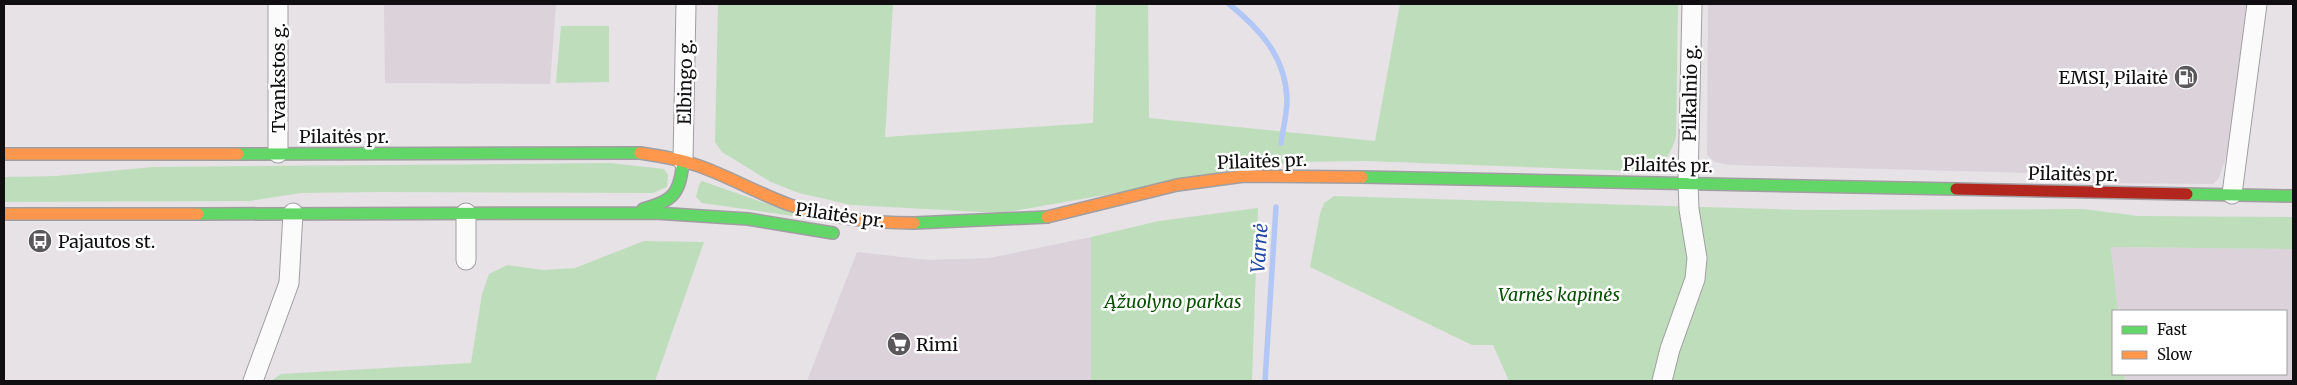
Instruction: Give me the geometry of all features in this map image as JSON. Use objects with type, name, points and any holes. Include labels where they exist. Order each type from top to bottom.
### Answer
[{"type":"main road","name":"Pilaitės pr.","points":[[4,154],[638,154],[683,161],[717,173],[772,199],[806,210],[838,216],[926,223],[1019,216],[1047,217]]},
{"type":"main road","name":"Pilaitės pr.","points":[[625,213],[652,207],[677,194],[682,182],[683,161]]},
{"type":"main road","name":"Pilaitės pr.","points":[[1024,230],[1047,217],[1178,185],[1244,176],[1436,177],[2293,196]]},
{"type":"main road","name":"Pilaitės pr.","points":[[4,214],[698,214],[748,219],[846,235]]},
{"type":"street","name":"Tvankstos g.","points":[[278,4],[278,153]]},
{"type":"street","name":"Elbingo g.","points":[[683,161],[686,4]]},
{"type":"street","name":"Pilkalnio g.","points":[[1662,381],[1670,349],[1695,279],[1697,258],[1689,209],[1688,182],[1692,4]]},
{"type":"street","points":[[2232,194],[2256,4]]},
{"type":"street","points":[[252,381],[289,283],[293,213]]},
{"type":"street","points":[[466,213],[466,260]]},
{"type":"shaded area","points":[[384,4],[556,4],[550,84],[385,83]]},
{"type":"shaded area","points":[[1708,4],[2248,4],[2233,136],[2219,178],[2213,184],[2089,183],[2033,173],[1730,165],[1715,162],[1707,155]]},
{"type":"shaded area","points":[[1091,237],[1091,381],[807,381],[857,252],[928,260],[990,258]]},
{"type":"shaded area","points":[[2111,247],[2293,249],[2293,381],[2125,381],[2124,375],[2287,375],[2287,310],[2118,310]]},
{"type":"green space","points":[[718,4],[893,4],[885,137],[1093,123],[1096,4],[1148,4],[1149,118],[1375,141],[1400,4],[1678,4],[1676,137],[1673,146],[1662,162],[1633,171],[1367,161],[1294,162],[1001,213],[851,205],[799,193],[771,182],[722,152],[715,142]]},
{"type":"green space","points":[[561,26],[609,26],[609,82],[556,83]]},
{"type":"green space","points":[[610,163],[664,169],[668,175],[667,187],[653,193],[301,193],[250,201],[4,202],[4,177],[57,176],[153,167]]},
{"type":"green space","points":[[702,181],[807,218],[702,203],[696,197]]},
{"type":"green space","name":"Varnės kapinės","points":[[1334,196],[1803,210],[2083,209],[2138,216],[2293,217],[2293,249],[2111,247],[2118,310],[2112,310],[2112,375],[2124,375],[2125,381],[1509,381],[1493,345],[1472,345],[1310,267],[1320,214],[1324,203]]},
{"type":"green space","name":"Ąžuolyno parkas","points":[[1258,208],[1252,381],[1091,381],[1091,237],[1159,221]]},
{"type":"green space","points":[[644,241],[704,242],[655,381],[271,381],[281,374],[471,363],[482,294],[489,274],[507,265],[544,270],[575,268]]},
{"type":"waterway","name":"Varnė","points":[[1229,4],[1261,34],[1282,70],[1287,100],[1281,143]]},
{"type":"waterway","name":"Varnė","points":[[1265,381],[1276,207]]},
{"type":"traffic: fast","points":[[238,154],[640,153]]},
{"type":"traffic: fast","points":[[643,209],[662,203],[674,194],[680,181],[683,161]]},
{"type":"traffic: fast","points":[[1362,177],[1956,189]]},
{"type":"traffic: fast","points":[[2187,194],[2293,196]]},
{"type":"traffic: fast","points":[[198,214],[655,213],[748,219],[833,233]]},
{"type":"traffic: fast","points":[[914,223],[1047,217]]},
{"type":"traffic: slow","points":[[640,153],[699,166],[778,201],[805,210],[851,219],[914,223]]},
{"type":"traffic: slow","points":[[4,154],[238,154]]},
{"type":"traffic: slow","points":[[1047,217],[1177,185],[1244,176],[1362,177]]},
{"type":"traffic: slow","points":[[4,214],[198,214]]},
{"type":"traffic: jam","points":[[1956,189],[2187,194]]},
{"type":"place","name":"EMSI, Pilaitė","points":[[2186,77]]},
{"type":"place","name":"Pajautos st.","points":[[40,241]]},
{"type":"place","name":"Rimi","points":[[899,344]]}]
